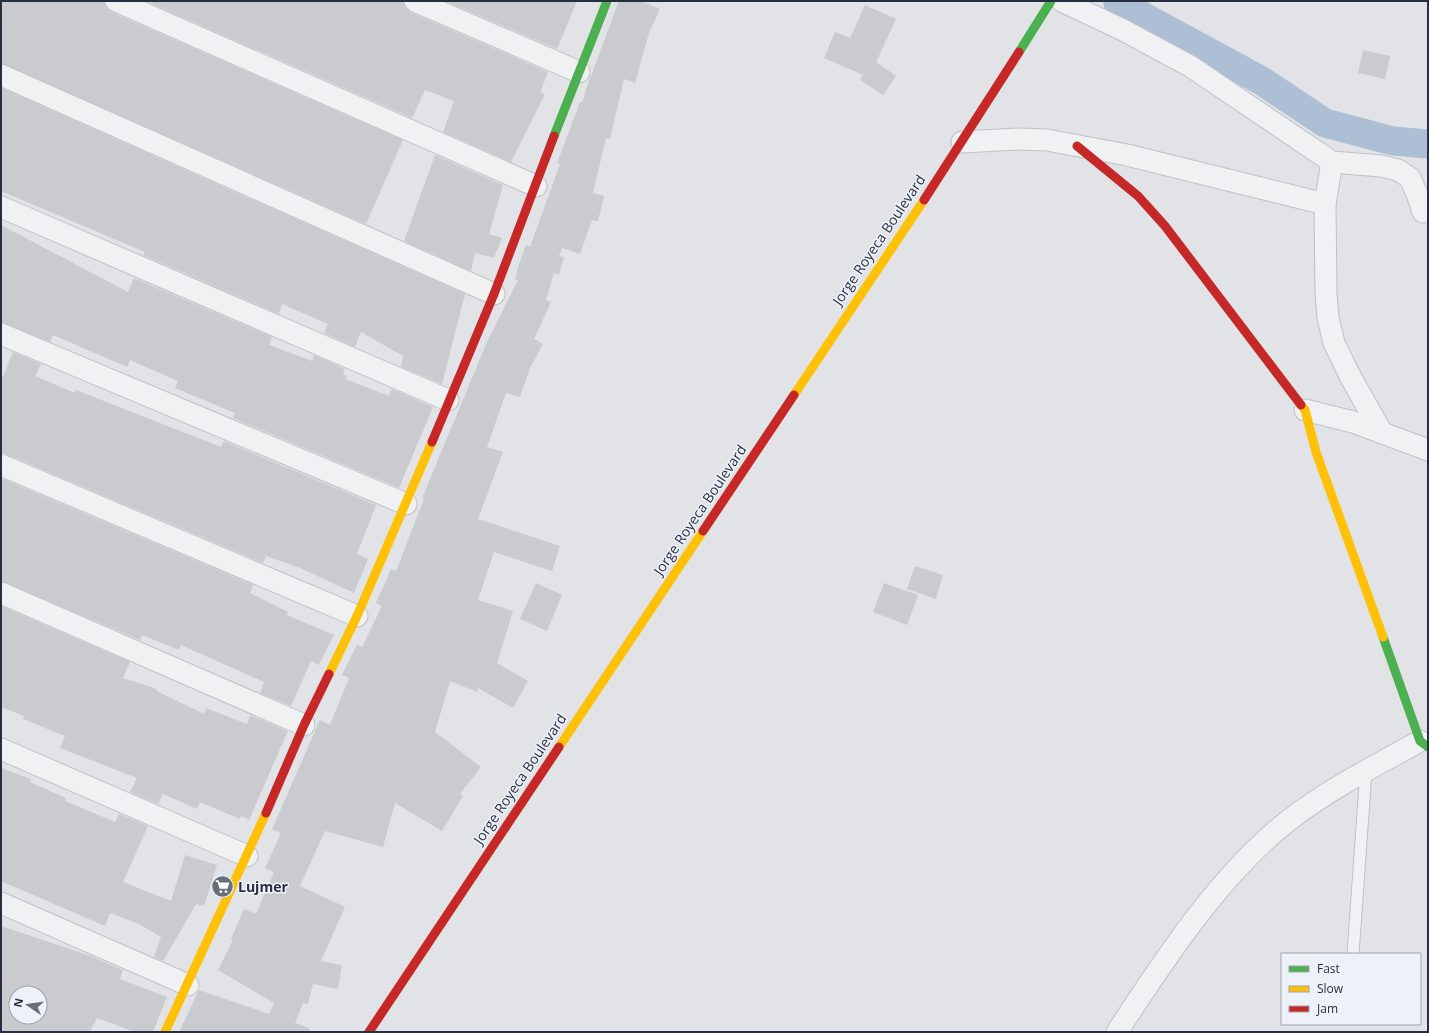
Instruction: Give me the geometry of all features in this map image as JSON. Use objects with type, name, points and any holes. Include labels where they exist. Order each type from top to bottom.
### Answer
[{"type":"street","points":[[116,1],[536,186]]},
{"type":"street","points":[[415,1],[579,72]]},
{"type":"street","points":[[165,1032],[247,856],[304,725],[357,616],[406,504],[448,400],[494,294],[607,1]]},
{"type":"street","name":"Jorge Royeca Boulevard","points":[[369,1032],[962,142],[1051,1]]},
{"type":"street","points":[[1062,1],[1123,30],[1190,66],[1332,162],[1381,166],[1398,170],[1410,178],[1423,199]]},
{"type":"street","points":[[1,75],[494,294]]},
{"type":"street","points":[[962,142],[1020,139],[1047,140],[1127,155],[1325,204]]},
{"type":"street","points":[[1077,146],[1138,196],[1165,226],[1226,304],[1258,349],[1305,410],[1316,452],[1424,744],[1366,771],[1321,796],[1286,822],[1244,861],[1193,921],[1117,1032]]},
{"type":"street","points":[[1332,162],[1325,204],[1326,293],[1328,318],[1334,343],[1350,376],[1382,433]]},
{"type":"street","points":[[1,207],[448,400]]},
{"type":"street","points":[[1,334],[406,504]]},
{"type":"street","points":[[1305,410],[1353,422],[1428,450]]},
{"type":"street","points":[[1,465],[357,616]]},
{"type":"street","points":[[1,593],[304,725]]},
{"type":"street","points":[[1,749],[247,856]]},
{"type":"street","points":[[1,903],[188,985]]},
{"type":"lane","points":[[1353,953],[1366,771]]},
{"type":"building","points":[[1,1],[104,1],[106,8],[111,12],[403,140],[366,224],[1,63]]},
{"type":"building","points":[[146,1],[403,1],[405,8],[410,12],[548,72],[540,93],[545,94],[511,162],[443,132],[454,101],[425,90],[412,118]]},
{"type":"building","points":[[445,1],[577,1],[557,49]]},
{"type":"building","points":[[619,1],[641,1],[660,9],[649,33],[635,83],[624,79],[610,139],[606,138],[593,193],[604,196],[598,221],[592,220],[580,254],[562,248],[559,256],[564,257],[559,275],[554,273],[546,300],[551,302],[534,339],[543,344],[530,368],[520,397],[506,393],[487,447],[503,452],[478,519],[560,546],[552,571],[494,552],[478,600],[513,611],[497,663],[528,681],[513,708],[478,688],[477,692],[450,681],[435,732],[481,767],[460,794],[463,796],[442,831],[395,803],[383,847],[325,831],[300,886],[345,907],[321,961],[342,965],[338,989],[313,984],[308,1004],[303,1003],[295,1023],[309,1028],[309,1032],[179,1032],[199,990],[269,1014],[274,1003],[218,970],[233,940],[231,939],[244,909],[256,914],[274,872],[265,868],[281,833],[272,829],[320,720],[330,725],[349,678],[342,675],[357,645],[362,647],[382,606],[376,603],[391,569],[396,571],[424,499],[422,498],[487,342],[518,280],[515,279],[519,264],[526,245],[530,247],[560,164],[557,163],[580,102],[582,102]]},
{"type":"building","points":[[865,5],[896,19],[876,62],[896,76],[883,95],[860,80],[863,75],[824,58],[835,32],[850,38]]},
{"type":"building","points":[[1363,50],[1390,56],[1385,79],[1358,73]]},
{"type":"building","points":[[1,88],[465,294],[442,384],[401,367],[403,356],[361,332],[355,347],[324,333],[328,324],[282,304],[279,314],[143,255],[145,252],[1,191]]},
{"type":"building","points":[[435,155],[503,185],[489,234],[502,238],[494,258],[475,253],[471,271],[404,241]]},
{"type":"building","points":[[1,225],[128,292],[134,278],[272,337],[269,345],[312,361],[314,355],[345,369],[343,374],[347,376],[345,379],[389,396],[392,389],[433,407],[399,488],[233,418],[235,413],[175,388],[178,381],[130,360],[127,367],[53,335],[50,342],[1,322]]},
{"type":"building","points":[[13,352],[41,364],[35,376],[75,393],[76,390],[221,447],[224,441],[376,505],[357,554],[368,559],[354,593],[298,567],[266,556],[263,563],[1,452],[1,381]]},
{"type":"building","points":[[3,479],[253,585],[250,593],[288,612],[287,615],[334,635],[319,665],[311,661],[291,706],[260,693],[264,682],[181,645],[179,650],[142,635],[140,640],[1,581],[1,483]]},
{"type":"building","points":[[915,566],[943,575],[936,599],[907,589]]},
{"type":"building","points":[[536,583],[562,595],[547,631],[520,619]]},
{"type":"building","points":[[884,583],[918,595],[907,625],[873,612]]},
{"type":"building","points":[[1,606],[130,662],[123,678],[157,689],[157,691],[204,714],[206,708],[247,724],[250,715],[288,731],[249,820],[241,816],[240,819],[200,802],[197,809],[163,794],[158,804],[130,792],[137,778],[60,748],[65,736],[23,719],[24,716],[1,707]]},
{"type":"building","points":[[1,768],[31,779],[30,782],[66,798],[65,801],[115,822],[119,814],[148,826],[123,882],[171,901],[185,855],[217,865],[204,906],[196,904],[163,961],[154,957],[161,937],[139,924],[110,913],[105,926],[1,881]]},
{"type":"building","points":[[1,926],[91,956],[123,970],[120,979],[167,997],[153,1032],[135,1032],[97,1018],[90,1032],[1,1032]]},
{"type":"waterway","points":[[1118,3],[1262,81],[1325,123],[1393,141],[1428,144]]},
{"type":"traffic: fast","points":[[554,136],[607,1]]},
{"type":"traffic: fast","points":[[1019,52],[1051,1]]},
{"type":"traffic: fast","points":[[1383,637],[1420,741],[1428,747]]},
{"type":"traffic: slow","points":[[794,395],[924,200]]},
{"type":"traffic: slow","points":[[1301,405],[1305,410],[1316,452],[1383,637]]},
{"type":"traffic: slow","points":[[329,674],[357,616],[432,442]]},
{"type":"traffic: slow","points":[[559,747],[703,531]]},
{"type":"traffic: slow","points":[[165,1032],[266,813]]},
{"type":"traffic: jam","points":[[924,200],[1019,52]]},
{"type":"traffic: jam","points":[[432,442],[494,294],[554,136]]},
{"type":"traffic: jam","points":[[1077,146],[1138,196],[1165,226],[1301,405]]},
{"type":"traffic: jam","points":[[703,531],[794,395]]},
{"type":"traffic: jam","points":[[266,813],[304,725],[329,674]]},
{"type":"traffic: jam","points":[[369,1032],[559,747]]},
{"type":"place","name":"Lujmer","points":[[222,887]]}]
